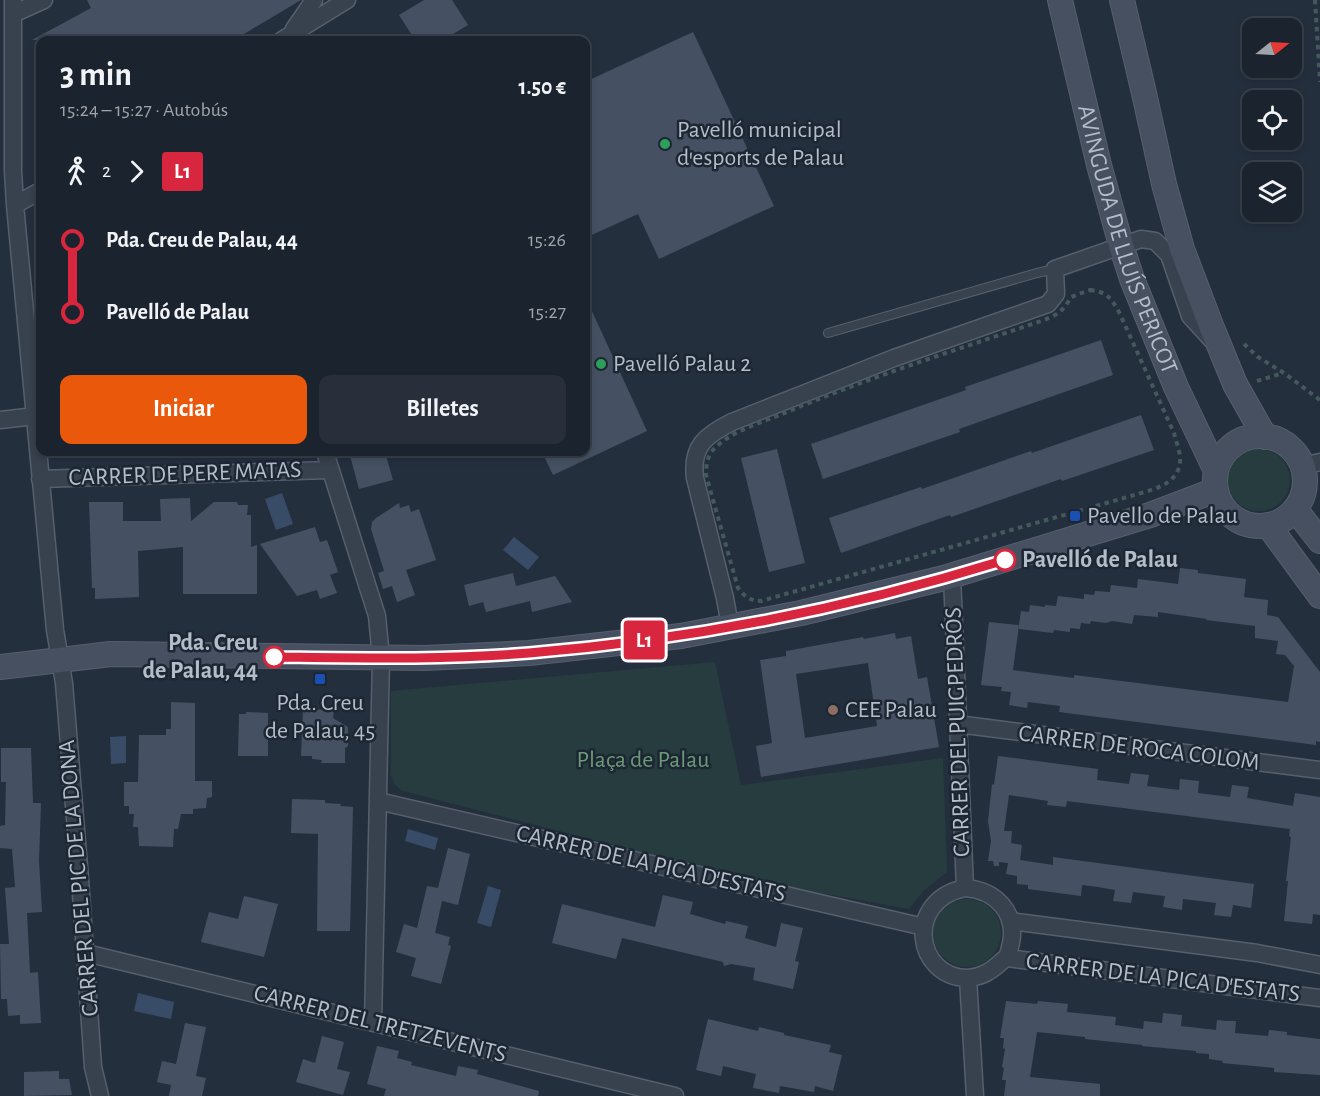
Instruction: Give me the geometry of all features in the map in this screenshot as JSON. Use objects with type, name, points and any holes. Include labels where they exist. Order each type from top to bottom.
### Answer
[{"type":"street","points":[[13,7],[44,0]]},
{"type":"street","points":[[287,36],[314,0]]},
{"type":"street","points":[[290,36],[347,0]]},
{"type":"street","name":"AVINGUDA DE LLUÍS PERICOT","points":[[1060,0],[1099,165],[1132,279],[1216,481]]},
{"type":"street","name":"AVINGUDA DE LLUÍS PERICOT","points":[[1122,0],[1164,184],[1182,249],[1231,345],[1235,384],[1265,437]]},
{"type":"street","name":"CARRER DEL PIC DE LA DONA","points":[[13,7],[6,172],[15,205],[35,359],[36,429]]},
{"type":"street","points":[[15,205],[36,193]]},
{"type":"street","points":[[730,626],[693,464],[700,446],[718,429],[894,358],[1048,304],[1056,294],[1055,269],[1141,239],[1155,241],[1169,255],[1190,316],[1231,345]]},
{"type":"street","points":[[0,420],[35,416]]},
{"type":"street","points":[[1256,436],[1265,437],[1282,442],[1299,458],[1311,464],[1305,475],[1301,498],[1295,509],[1278,522],[1255,525],[1243,522],[1222,506],[1218,498],[1216,481],[1221,459],[1234,444],[1256,436]]},
{"type":"street","name":"CARRER DEL PIC DE LA DONA","points":[[38,456],[55,630],[65,695],[93,1067],[100,1096]]},
{"type":"street","points":[[326,456],[377,616],[381,658],[373,1023]]},
{"type":"street","name":"CARRER DE PERE MATAS","points":[[40,479],[330,470]]},
{"type":"street","points":[[0,666],[111,654],[425,658],[529,653],[681,636],[801,613],[952,576],[1150,515],[1216,481]]},
{"type":"street","points":[[1295,509],[1320,541]]},
{"type":"street","points":[[1268,525],[1320,596]]},
{"type":"street","name":"CARRER DEL PUIGPEDRÓS","points":[[952,576],[965,888]]},
{"type":"street","name":"CARRER DE ROCA COLOM","points":[[957,724],[1320,770]]},
{"type":"street","name":"CARRER DE LA PICA D'ESTATS","points":[[378,801],[924,927]]},
{"type":"street","points":[[965,888],[945,894],[937,900],[926,917],[924,927],[925,946],[934,963],[950,974],[968,978],[975,1096]]},
{"type":"street","name":"CARRER DE LA PICA D'ESTATS","points":[[965,888],[982,891],[997,899],[1007,913],[1012,938],[1007,958],[984,975],[968,978]]},
{"type":"street","name":"CARRER DE LA PICA D'ESTATS","points":[[1010,921],[1257,953],[1320,965]]},
{"type":"street","name":"CARRER DEL TRETZEVENTS","points":[[86,952],[675,1096]]},
{"type":"street","name":"CARRER DE LA PICA D'ESTATS","points":[[1007,958],[1320,998]]},
{"type":"lane","points":[[828,333],[1055,269]]},
{"type":"path","points":[[1315,0],[1320,82]]},
{"type":"path","points":[[1090,290],[1100,291],[1112,299],[1174,433],[1180,464],[1175,478],[1140,494],[761,601],[754,601],[744,596],[738,588],[706,475],[706,463],[712,450],[743,430],[840,390],[1051,317],[1065,309],[1071,297],[1090,290]]},
{"type":"path","points":[[1231,345],[1258,357],[1284,373],[1320,400]]},
{"type":"path","points":[[1257,381],[1284,373]]},
{"type":"green space","points":[[1259,449],[1271,451],[1281,458],[1288,468],[1290,480],[1288,492],[1281,502],[1271,509],[1259,511],[1247,509],[1237,502],[1230,492],[1228,480],[1230,468],[1237,458],[1247,451]]},
{"type":"green space","name":"Plaça de Palau","points":[[715,662],[741,785],[943,758],[947,872],[923,891],[909,909],[746,879],[403,791],[398,788],[392,778],[391,691]]},
{"type":"green space","points":[[960,899],[974,899],[986,904],[996,914],[1001,933],[996,952],[986,962],[974,967],[960,967],[948,962],[938,952],[933,940],[933,926],[938,914],[948,904]]},
{"type":"water","points":[[282,493],[293,524],[276,530],[265,499]]},
{"type":"water","points":[[514,537],[539,557],[528,570],[503,550]]},
{"type":"water","points":[[126,736],[126,763],[111,764],[110,737]]},
{"type":"water","points":[[408,829],[438,838],[435,850],[405,841]]},
{"type":"water","points":[[488,886],[501,890],[491,927],[477,923]]},
{"type":"water","points":[[138,993],[174,1002],[171,1019],[134,1011]]},
{"type":"building","points":[[87,0],[301,0],[241,36],[39,36],[91,8]]},
{"type":"building","points":[[424,0],[452,0],[468,25],[450,36],[412,36],[399,15]]},
{"type":"building","name":"Pavelló municipal d'esports de Palau","points":[[693,32],[774,206],[659,259],[638,214],[590,236],[590,80]]},
{"type":"building","name":"Pavelló Palau 2","points":[[590,307],[647,431],[553,475],[544,456],[590,456]]},
{"type":"building","points":[[1101,340],[1113,375],[959,429],[960,432],[823,479],[811,444]]},
{"type":"building","points":[[1141,415],[1154,450],[951,517],[950,515],[841,553],[829,518],[1031,451],[1032,453]]},
{"type":"building","points":[[777,449],[805,563],[769,572],[741,458]]},
{"type":"building","points":[[350,456],[386,456],[393,480],[359,489]]},
{"type":"building","points":[[190,498],[191,521],[214,502],[237,502],[238,505],[248,505],[247,515],[251,515],[251,547],[257,545],[257,594],[183,594],[183,547],[138,551],[139,597],[95,599],[95,588],[92,588],[89,502],[123,502],[123,521],[161,521],[160,499]]},
{"type":"building","points":[[399,503],[400,508],[409,505],[411,512],[419,509],[436,560],[406,570],[415,595],[397,602],[392,586],[383,589],[378,573],[384,571],[371,529],[372,522],[376,518]]},
{"type":"building","points":[[315,527],[320,542],[327,540],[338,572],[330,575],[337,593],[320,599],[317,590],[297,596],[260,544]]},
{"type":"building","points":[[1180,568],[1198,570],[1198,573],[1246,579],[1244,597],[1268,600],[1267,615],[1278,617],[1320,672],[1320,742],[1316,741],[1316,745],[1059,712],[1060,706],[1028,702],[1027,708],[1009,705],[1011,692],[1001,691],[1002,687],[981,685],[989,622],[1019,625],[1021,611],[1029,612],[1030,605],[1056,606],[1058,596],[1084,599],[1084,594],[1094,595],[1095,591],[1110,592],[1111,585],[1137,588],[1138,579],[1178,584]],"holes":[[[1158,612],[1255,626],[1255,638],[1278,641],[1276,654],[1285,655],[1294,666],[1288,702],[1074,675],[1074,678],[1013,670],[1019,625],[1019,629],[1053,633],[1054,630],[1070,632],[1070,628],[1080,629],[1081,623],[1112,621],[1132,624],[1134,615],[1158,617]]]},
{"type":"building","points":[[513,573],[516,586],[555,576],[572,602],[532,612],[530,601],[486,612],[483,602],[469,606],[464,585]]},
{"type":"building","points":[[895,633],[896,639],[911,636],[918,679],[927,677],[939,747],[761,777],[756,746],[772,743],[760,660],[786,656],[786,651],[863,637],[864,639]],"holes":[[[868,663],[877,726],[805,738],[796,674]]]},
{"type":"building","points":[[171,702],[195,703],[195,781],[212,781],[212,797],[207,798],[206,808],[193,809],[193,814],[181,814],[178,829],[174,829],[173,847],[139,846],[138,827],[133,827],[134,814],[129,814],[129,806],[124,806],[124,782],[138,782],[139,735],[166,735],[166,729],[171,729]]},
{"type":"building","points":[[303,709],[334,710],[333,718],[348,727],[345,763],[321,763],[322,760],[312,759],[312,756],[301,756]]},
{"type":"building","points":[[246,712],[268,713],[268,756],[238,756],[239,714],[246,714]]},
{"type":"building","points":[[1,748],[31,748],[33,803],[41,803],[39,861],[42,912],[27,913],[30,973],[38,972],[41,1023],[20,1024],[20,1015],[8,1016],[7,999],[1,999],[0,944],[9,944],[5,888],[15,887],[12,849],[0,848],[0,826],[5,825],[6,782],[1,782]]},
{"type":"building","points":[[998,756],[1098,769],[1097,780],[1129,784],[1131,773],[1149,775],[1147,786],[1179,790],[1180,779],[1199,781],[1198,793],[1230,797],[1232,785],[1249,787],[1247,798],[1293,806],[1295,793],[1320,797],[1320,915],[1313,914],[1312,924],[1284,921],[1290,829],[1067,801],[1066,807],[1047,805],[1048,801],[1009,795],[1004,831],[1012,831],[1011,843],[1022,845],[1020,860],[1053,865],[1053,857],[1254,884],[1251,908],[1233,905],[1231,917],[1214,915],[1216,903],[1183,899],[1182,910],[1163,907],[1165,896],[1133,892],[1131,903],[1113,901],[1115,890],[1098,887],[1082,885],[1081,896],[1028,889],[1028,885],[1017,884],[1017,876],[1006,874],[1008,863],[999,862],[999,866],[994,866],[993,861],[988,861],[991,841],[988,821]]},
{"type":"building","points":[[292,799],[325,800],[325,803],[353,807],[350,931],[317,931],[318,834],[291,833]]},
{"type":"building","points":[[448,848],[470,854],[458,905],[442,901],[435,933],[450,937],[448,945],[451,946],[441,984],[411,976],[416,958],[396,952],[404,924],[417,928],[427,886],[438,888]]},
{"type":"building","points":[[663,895],[693,902],[690,914],[725,924],[726,921],[748,926],[745,938],[776,947],[781,923],[803,928],[795,961],[799,962],[793,989],[753,980],[755,968],[731,964],[724,966],[723,962],[622,938],[616,959],[552,943],[562,904],[655,927]]},
{"type":"building","points":[[244,896],[278,904],[264,957],[201,942],[209,912],[238,919]]},
{"type":"building","points":[[1006,1001],[1068,1004],[1067,1012],[1116,1017],[1115,1025],[1143,1029],[1144,1021],[1162,1023],[1163,1013],[1182,1015],[1181,1026],[1216,1030],[1217,1020],[1236,1021],[1235,1033],[1268,1036],[1269,1030],[1320,1039],[1320,1075],[1274,1072],[1274,1068],[1222,1063],[1223,1061],[1209,1059],[1209,1054],[1196,1053],[1196,1051],[1037,1032],[1030,1077],[1100,1084],[1100,1096],[1004,1096],[1006,1080],[1002,1080],[1004,1068],[1002,1067],[1005,1049],[1003,1048],[1004,1038],[1000,1038]]},
{"type":"building","points":[[708,1019],[758,1031],[759,1027],[831,1045],[829,1052],[842,1055],[833,1091],[815,1086],[814,1092],[780,1086],[779,1093],[753,1088],[756,1074],[723,1066],[721,1076],[696,1070]]},
{"type":"building","points":[[185,1023],[206,1027],[196,1076],[206,1078],[202,1096],[169,1096],[171,1085],[157,1082],[162,1061],[176,1064]]},
{"type":"building","points":[[322,1036],[344,1042],[337,1069],[350,1072],[343,1095],[296,1082],[303,1059],[315,1063]]},
{"type":"building","points":[[377,1046],[399,1051],[397,1058],[412,1062],[411,1065],[456,1076],[458,1066],[478,1070],[477,1074],[539,1091],[538,1096],[384,1096],[386,1089],[367,1084]]},
{"type":"building","points":[[59,1071],[59,1079],[69,1079],[72,1095],[24,1096],[24,1072]]},
{"type":"bus line","name":"L1","points":[[274,657],[417,658],[529,653],[681,636],[801,613],[944,578],[1005,560]]},
{"type":"place","name":"Pavelló municipal d'esports de Palau","points":[[665,144]]},
{"type":"place","name":"Pavelló Palau 2","points":[[601,364]]},
{"type":"place","name":"Pavello de Palau","points":[[1075,516]]},
{"type":"place","name":"Pavelló de Palau","points":[[1005,560]]},
{"type":"place","name":"Pda. Creu de Palau, 44","points":[[274,657]]},
{"type":"place","name":"Pda. Creu de Palau, 45","points":[[320,679]]},
{"type":"place","name":"CEE Palau","points":[[833,710]]}]
